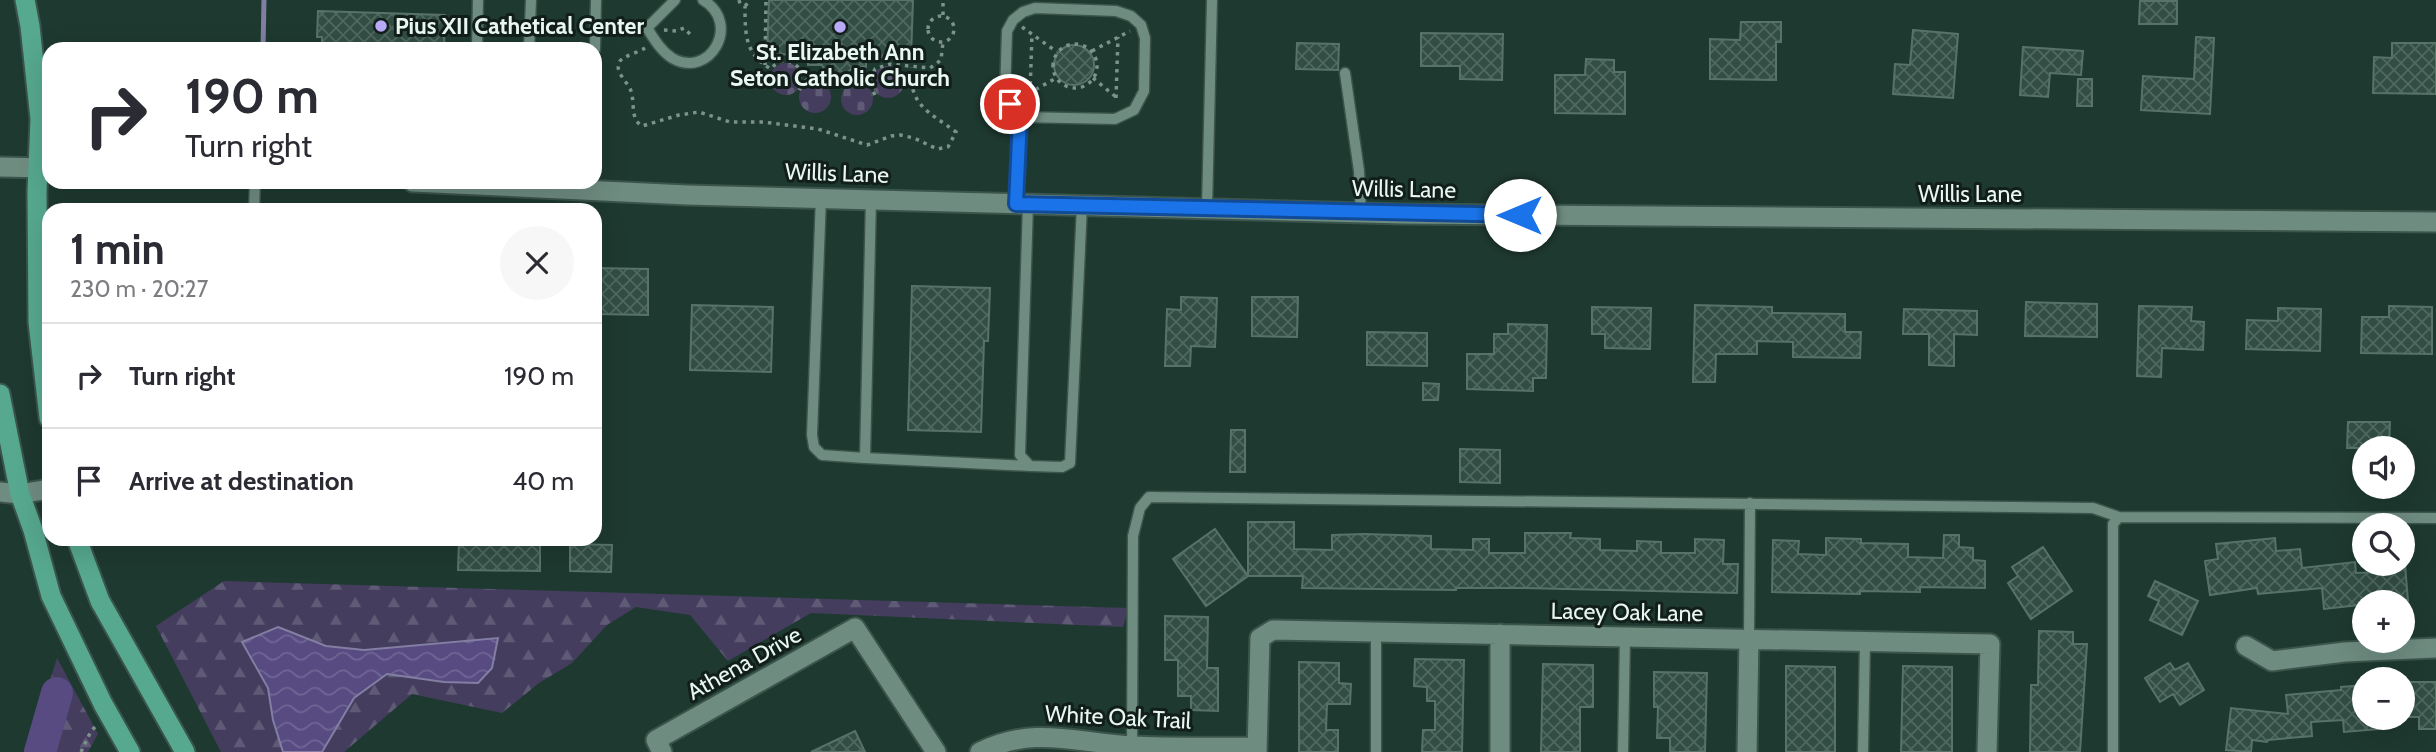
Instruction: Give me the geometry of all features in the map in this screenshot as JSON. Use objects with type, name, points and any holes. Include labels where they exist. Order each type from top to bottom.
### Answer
[{"type":"main road","points":[[25,0],[42,144]]},
{"type":"main road","points":[[42,219],[38,322],[42,357]]},
{"type":"main road","points":[[0,394],[10,493],[33,530],[51,596],[130,752]]},
{"type":"main road","points":[[80,546],[100,601],[185,752]]},
{"type":"street","points":[[0,167],[42,168]]},
{"type":"street","name":"Willis Lane","points":[[602,187],[687,195],[1361,213],[2436,222]]},
{"type":"street","points":[[10,493],[42,490]]},
{"type":"street","name":"Athena Drive","points":[[659,746],[855,628],[936,752]]},
{"type":"street","name":"Lacey Oak Lane","points":[[1257,750],[1260,638],[1273,630],[1990,644],[1987,752]]},
{"type":"street","points":[[1500,634],[1500,752]]},
{"type":"street","points":[[1747,752],[1749,638]]},
{"type":"street","points":[[2246,646],[2272,661],[2345,652],[2436,648]]},
{"type":"street","name":"White Oak Trail","points":[[980,752],[999,743],[1038,736],[1132,749],[1257,750]]},
{"type":"lane","points":[[477,42],[478,0]]},
{"type":"lane","points":[[529,42],[531,0]]},
{"type":"lane","points":[[595,42],[596,0]]},
{"type":"lane","points":[[596,27],[647,28],[675,0]]},
{"type":"lane","points":[[647,28],[655,41],[672,58],[686,62],[703,60],[717,46],[721,25],[718,13],[712,5],[703,0]]},
{"type":"lane","points":[[1208,208],[1212,0]]},
{"type":"lane","points":[[1020,117],[1115,119],[1132,111],[1144,91],[1145,38],[1140,25],[1130,16],[1116,11],[1035,8],[1023,12],[1013,20],[1007,31],[1005,94],[1020,117],[1020,456],[1030,466]]},
{"type":"lane","points":[[1345,73],[1359,172],[1361,213]]},
{"type":"lane","points":[[821,197],[814,447],[822,455],[1062,467],[1070,463],[1082,205]]},
{"type":"lane","points":[[865,458],[872,199]]},
{"type":"lane","points":[[1132,749],[1133,536],[1140,508],[1149,497],[2093,508],[2119,517],[2436,518]]},
{"type":"lane","points":[[1749,638],[1750,503]]},
{"type":"lane","points":[[2113,752],[2113,524],[2119,517]]},
{"type":"lane","points":[[1376,632],[1376,752]]},
{"type":"lane","points":[[1623,752],[1625,636]]},
{"type":"lane","points":[[1863,752],[1865,641]]},
{"type":"path","points":[[739,0],[740,4],[745,6]]},
{"type":"path","points":[[745,6],[751,0]]},
{"type":"path","points":[[765,0],[765,65]]},
{"type":"path","points":[[943,0],[943,16]]},
{"type":"path","points":[[745,6],[752,54],[771,69],[779,62],[792,62],[799,66],[807,79]]},
{"type":"path","points":[[943,16],[953,23],[955,31],[950,39],[943,42],[934,40],[928,30],[934,18],[943,16]]},
{"type":"path","points":[[1013,20],[1057,52]]},
{"type":"path","points":[[1092,51],[1140,25]]},
{"type":"path","points":[[647,28],[675,31],[684,28],[690,34]]},
{"type":"path","points":[[1030,93],[1032,34]]},
{"type":"path","points":[[1116,98],[1118,37]]},
{"type":"path","points":[[655,41],[623,59],[619,66],[619,72],[630,88],[635,118],[642,126],[672,116],[699,113],[730,122],[762,122],[818,129],[867,145],[891,135],[900,135],[914,138],[937,149],[948,147],[956,132],[918,103],[912,93],[911,67]]},
{"type":"path","points":[[869,84],[875,69],[880,66],[889,64],[930,68],[938,64],[943,42]]},
{"type":"path","points":[[1080,44],[1092,51],[1097,64],[1093,78],[1082,87],[1067,87],[1056,78],[1052,62],[1057,52],[1066,45],[1080,44]]},
{"type":"path","points":[[799,90],[807,79],[818,78],[840,86],[854,81],[869,84]]},
{"type":"path","points":[[1010,104],[1056,78]]},
{"type":"path","points":[[1093,78],[1132,111]]},
{"type":"path","points":[[869,84],[875,95]]},
{"type":"path","points":[[80,752],[91,731],[109,714]]},
{"type":"green space","points":[[786,63],[798,67],[802,79],[798,91],[786,95],[774,91],[770,79],[774,67]]},
{"type":"green space","points":[[888,66],[900,70],[904,82],[900,94],[888,98],[876,94],[872,82],[876,70]]},
{"type":"green space","points":[[815,81],[827,85],[831,97],[827,109],[815,113],[803,109],[799,97],[803,85]]},
{"type":"green space","points":[[857,83],[869,87],[873,99],[869,111],[857,115],[845,111],[841,99],[845,87]]},
{"type":"green space","points":[[224,581],[1129,608],[1123,627],[811,613],[728,661],[690,615],[636,607],[607,625],[572,663],[539,683],[502,713],[412,694],[344,752],[221,752],[156,626]]},
{"type":"green space","points":[[57,658],[98,734],[88,752],[28,752]]},
{"type":"water","points":[[278,627],[326,646],[364,650],[498,638],[492,668],[478,683],[444,682],[387,674],[354,698],[322,752],[283,752],[273,720],[268,688],[242,642]]},
{"type":"building","name":"St. Elizabeth Ann Seton Catholic Church","points":[[769,0],[913,0],[911,58],[866,57],[866,67],[854,66],[846,74],[835,76],[824,70],[822,65],[808,65],[808,55],[767,54]]},
{"type":"building","points":[[2140,1],[2177,1],[2177,24],[2139,24]]},
{"type":"building","name":"Pius XII Cathetical Center","points":[[318,11],[445,15],[444,42],[322,42],[322,37],[317,37]]},
{"type":"building","points":[[1741,22],[1781,22],[1781,42],[1776,42],[1776,80],[1710,79],[1710,39],[1740,40]]},
{"type":"building","points":[[1913,30],[1958,34],[1953,98],[1893,94],[1895,64],[1910,65]]},
{"type":"building","points":[[1421,33],[1503,34],[1502,80],[1460,79],[1460,66],[1421,66]]},
{"type":"building","points":[[2196,37],[2214,38],[2210,114],[2141,110],[2143,76],[2194,79]]},
{"type":"building","points":[[1297,43],[1339,44],[1338,70],[1296,69]]},
{"type":"building","points":[[2392,43],[2436,43],[2436,94],[2373,93],[2374,57],[2392,58]]},
{"type":"building","points":[[1074,45],[1088,51],[1094,65],[1088,79],[1074,85],[1060,79],[1054,65],[1060,51]]},
{"type":"building","points":[[2023,47],[2083,51],[2081,75],[2050,73],[2048,97],[2020,95]]},
{"type":"building","points":[[1586,59],[1614,60],[1614,72],[1625,72],[1625,114],[1555,113],[1555,75],[1585,75]]},
{"type":"building","points":[[2078,79],[2092,79],[2092,106],[2077,106]]},
{"type":"building","points":[[602,268],[648,269],[648,315],[602,314]]},
{"type":"building","points":[[912,286],[990,288],[988,341],[984,341],[981,432],[908,430]]},
{"type":"building","points":[[1181,297],[1217,298],[1215,347],[1191,346],[1190,366],[1165,366],[1167,309],[1181,310]]},
{"type":"building","points":[[1252,297],[1298,297],[1297,337],[1252,336]]},
{"type":"building","points":[[2026,302],[2097,304],[2097,337],[2025,336]]},
{"type":"building","points":[[692,305],[773,307],[771,372],[690,370]]},
{"type":"building","points":[[1695,305],[1772,307],[1772,313],[1845,314],[1845,332],[1861,332],[1860,358],[1793,357],[1793,342],[1757,341],[1757,354],[1716,354],[1715,382],[1693,382]]},
{"type":"building","points":[[2139,306],[2192,307],[2191,321],[2204,322],[2203,350],[2162,348],[2161,377],[2137,376]]},
{"type":"building","points":[[2389,306],[2432,307],[2432,354],[2361,353],[2362,317],[2389,317]]},
{"type":"building","points":[[1592,307],[1651,308],[1650,349],[1605,348],[1605,334],[1592,334]]},
{"type":"building","points":[[2278,308],[2321,309],[2320,351],[2246,349],[2247,320],[2278,321]]},
{"type":"building","points":[[1904,309],[1977,311],[1977,335],[1954,334],[1954,366],[1929,365],[1929,334],[1903,334]]},
{"type":"building","points":[[1508,324],[1547,325],[1546,378],[1533,378],[1533,391],[1467,389],[1467,354],[1494,354],[1494,334],[1508,334]]},
{"type":"building","points":[[1367,332],[1427,333],[1427,366],[1367,365]]},
{"type":"building","points":[[1423,383],[1439,384],[1438,400],[1423,400]]},
{"type":"building","points":[[2348,422],[2390,422],[2389,436],[2352,436],[2352,448],[2347,448]]},
{"type":"building","points":[[1231,430],[1245,430],[1245,472],[1230,472]]},
{"type":"building","points":[[1460,449],[1500,450],[1500,483],[1460,482]]},
{"type":"building","points":[[1248,522],[1294,522],[1294,549],[1332,550],[1332,535],[1364,534],[1431,536],[1431,549],[1473,550],[1473,539],[1489,539],[1489,553],[1525,553],[1525,533],[1571,533],[1570,538],[1600,539],[1600,550],[1637,551],[1637,541],[1661,542],[1661,553],[1695,553],[1695,539],[1724,540],[1723,564],[1738,564],[1737,593],[1524,588],[1302,588],[1303,576],[1248,576]]},
{"type":"building","points":[[1215,529],[1248,576],[1206,606],[1173,559]]},
{"type":"building","points":[[1944,535],[1959,535],[1959,547],[1973,548],[1973,560],[1985,561],[1985,588],[1920,587],[1920,592],[1860,591],[1860,594],[1772,592],[1773,540],[1799,541],[1798,554],[1826,555],[1826,538],[1861,539],[1861,543],[1908,544],[1908,557],[1943,558]]},
{"type":"building","points":[[2275,538],[2276,551],[2300,549],[2302,568],[2352,562],[2352,576],[2406,576],[2407,590],[2352,590],[2352,606],[2324,609],[2322,588],[2258,594],[2257,588],[2210,595],[2205,561],[2218,559],[2216,544]]},
{"type":"building","points":[[612,545],[611,572],[570,571],[570,546]]},
{"type":"building","points":[[459,546],[540,546],[540,571],[458,570]]},
{"type":"building","points":[[2043,547],[2072,591],[2031,619],[2008,583],[2018,576],[2012,567]]},
{"type":"building","points":[[2155,581],[2198,601],[2182,635],[2150,620],[2159,601],[2148,596]]},
{"type":"building","points":[[1165,616],[1208,617],[1207,668],[1218,668],[1218,711],[1191,710],[1191,696],[1178,696],[1178,660],[1165,660]]},
{"type":"building","points":[[2039,631],[2073,632],[2073,644],[2087,644],[2080,752],[2030,752],[2031,685],[2038,685]]},
{"type":"building","points":[[1415,659],[1464,660],[1462,752],[1422,752],[1423,730],[1435,730],[1435,701],[1427,701],[1427,687],[1414,686]]},
{"type":"building","points":[[1299,662],[1339,663],[1339,683],[1351,684],[1350,704],[1327,704],[1326,730],[1338,730],[1338,752],[1299,752]]},
{"type":"building","points":[[2170,663],[2175,670],[2188,663],[2204,690],[2180,705],[2173,694],[2160,702],[2145,678]]},
{"type":"building","points":[[1543,664],[1593,665],[1593,707],[1580,707],[1580,752],[1541,752]]},
{"type":"building","points":[[1786,666],[1835,667],[1835,752],[1786,752]]},
{"type":"building","points":[[1903,666],[1952,667],[1952,752],[1901,752]]},
{"type":"building","points":[[1654,672],[1707,673],[1705,752],[1670,752],[1670,738],[1657,738],[1658,707],[1654,707]]},
{"type":"building","points":[[2415,682],[2436,682],[2436,729],[2419,729],[2419,717],[2415,717]]},
{"type":"building","points":[[2352,686],[2352,730],[2368,730],[2344,732],[2343,720],[2311,722],[2312,736],[2267,742],[2252,740],[2251,752],[2226,750],[2231,708],[2288,714],[2286,695],[2341,690],[2341,687]]},
{"type":"building","points":[[855,731],[865,752],[811,752]]},
{"type":"waterway","points":[[263,42],[264,0]]},
{"type":"waterway","points":[[40,752],[57,693]]},
{"type":"place","name":"Pius XII Cathetical Center","points":[[381,26]]},
{"type":"place","name":"St. Elizabeth Ann Seton Catholic Church","points":[[840,27]]},
{"type":"route","points":[[1010,104],[1020,117],[1016,204],[1520,215]]}]
